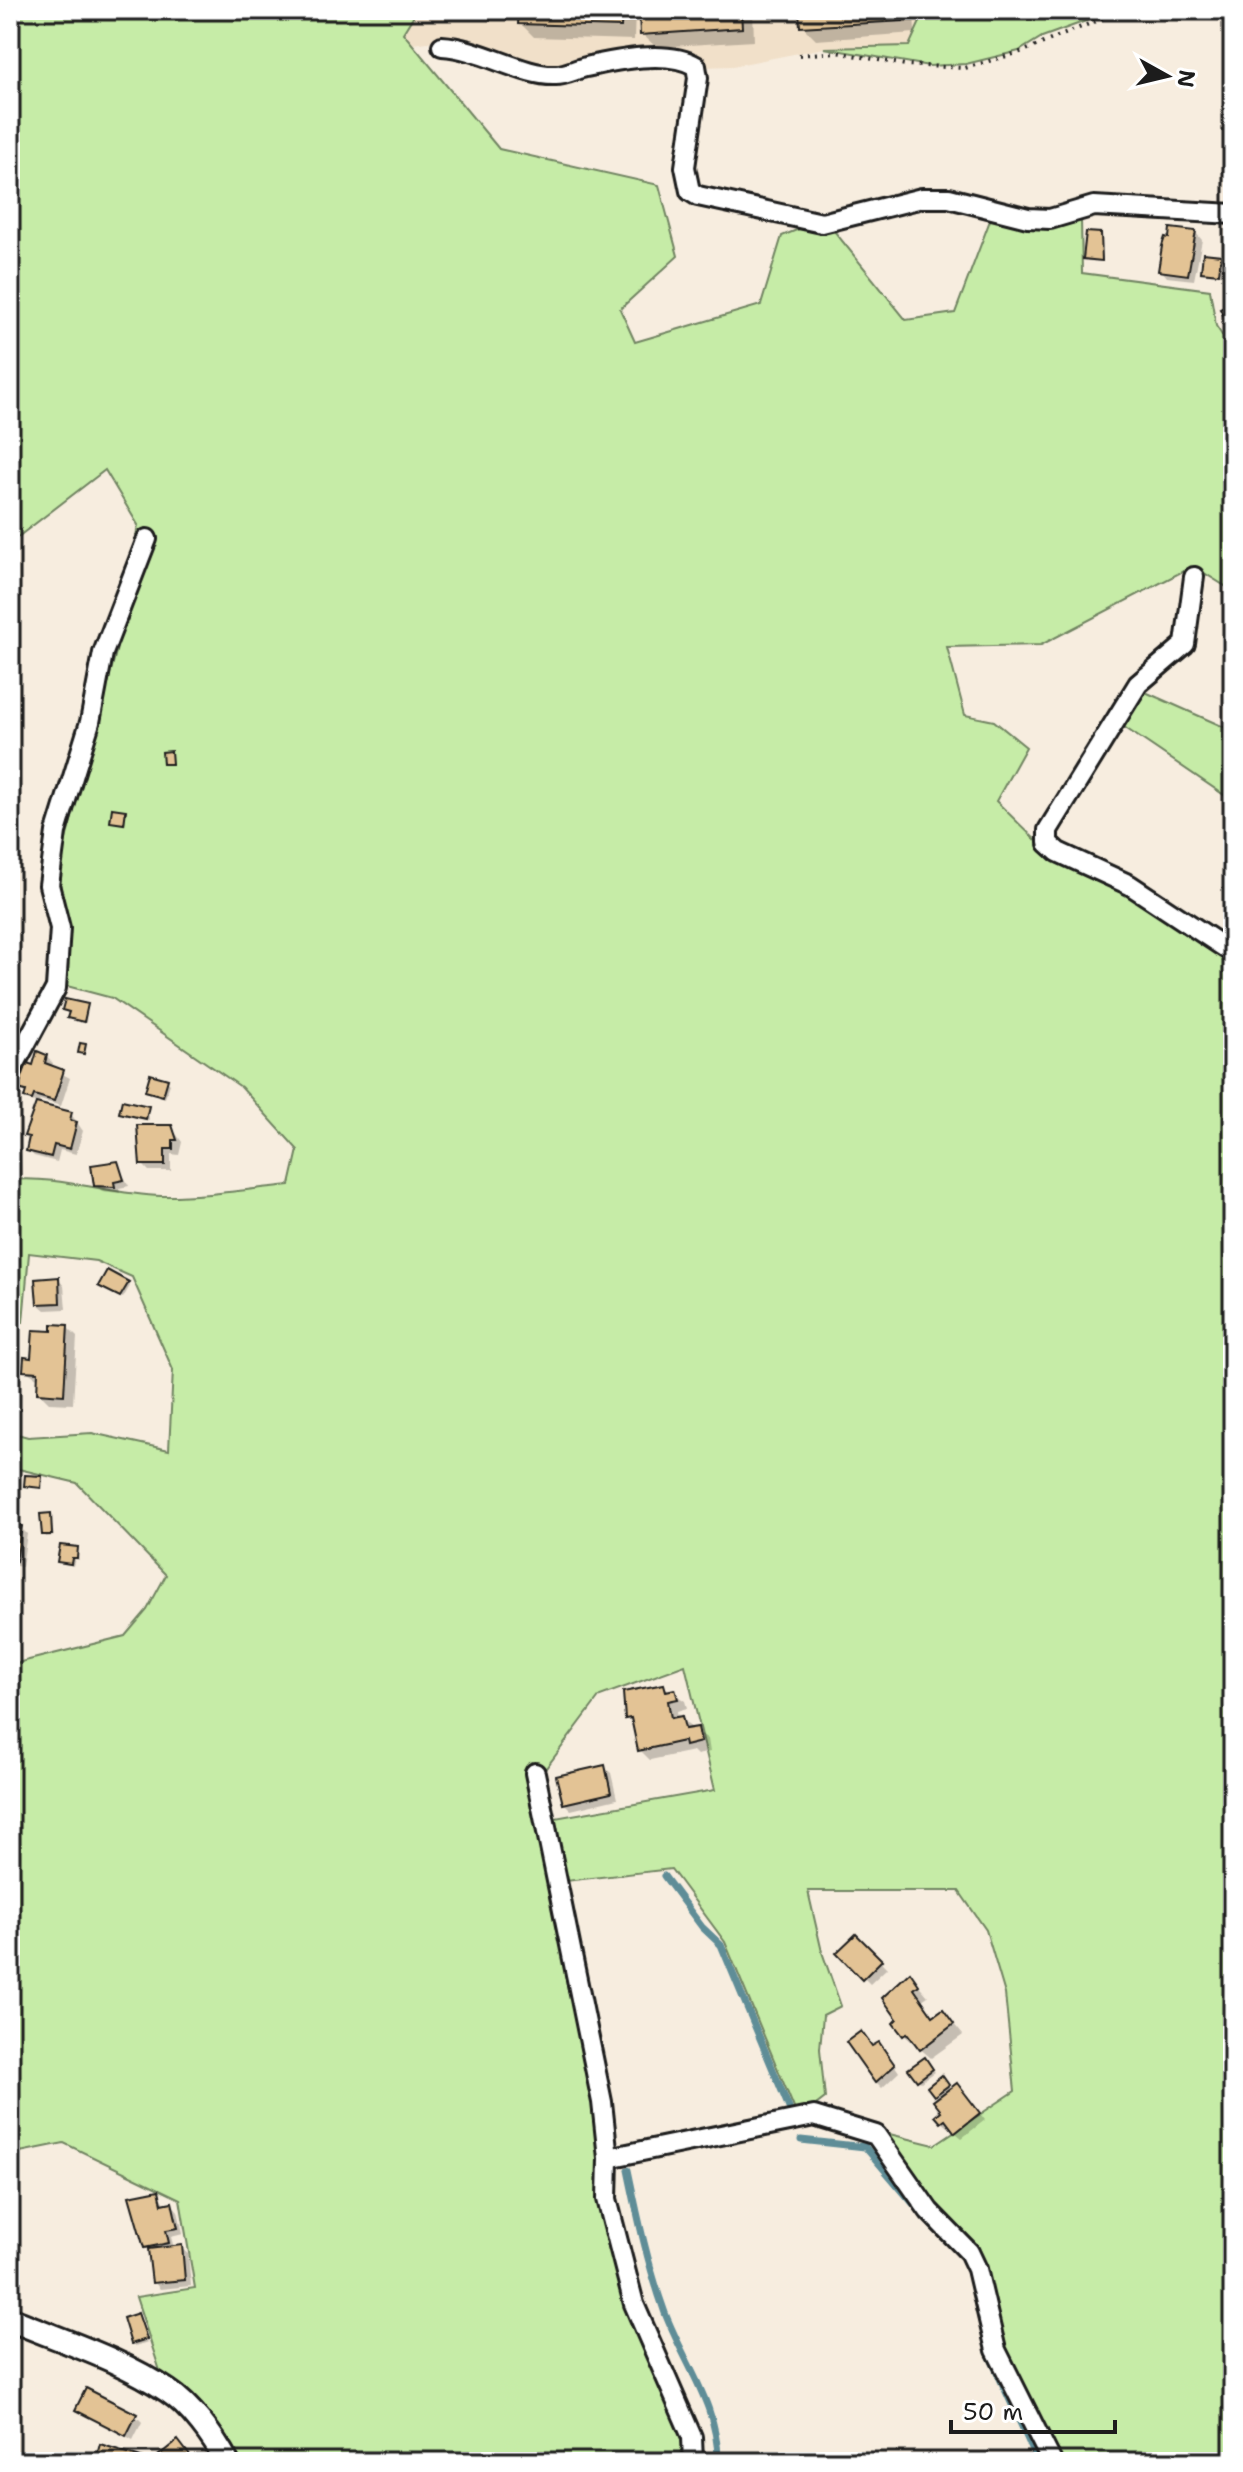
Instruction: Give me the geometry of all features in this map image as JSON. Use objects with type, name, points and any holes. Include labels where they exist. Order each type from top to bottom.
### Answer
[{"type":"street","points":[[442,46],[465,47],[545,75],[560,75],[604,64],[686,60],[696,66],[698,78],[685,167],[687,185],[698,196],[822,223],[922,198],[949,198],[1028,218],[1050,219],[1094,206],[1233,214]]},
{"type":"street","points":[[10,1073],[56,988],[60,928],[49,885],[56,832],[90,722],[103,653],[147,539]]},
{"type":"street","points":[[1194,577],[1185,644],[1138,684],[1048,830],[1048,843],[1058,852],[1130,885],[1233,953]]},
{"type":"street","points":[[535,1773],[602,2102],[608,2158],[607,2199],[634,2304],[692,2437],[693,2462]]},
{"type":"street","points":[[608,2158],[814,2116],[876,2135],[929,2211],[969,2252],[977,2269],[996,2350],[1052,2462]]},
{"type":"street","points":[[10,2319],[103,2358],[169,2392],[204,2428],[227,2462]]},
{"type":"path","points":[[799,55],[836,52],[905,65],[965,68],[1024,51],[1122,10]]},
{"type":"shaded area","points":[[417,10],[920,10],[920,22],[909,46],[824,48],[733,66],[703,67],[689,56],[544,70],[456,38],[413,44],[403,32]]},
{"type":"green space","points":[[10,10],[417,10],[403,33],[499,149],[659,185],[678,256],[620,309],[635,342],[761,305],[782,236],[804,227],[831,227],[906,320],[955,313],[992,215],[1081,219],[1082,273],[1210,290],[1216,326],[1233,352],[1233,591],[1204,573],[1187,569],[1041,645],[947,647],[965,715],[994,721],[1026,747],[996,801],[1051,855],[1136,893],[1233,961],[1233,2462],[1057,2462],[1000,2344],[987,2280],[877,2131],[934,2145],[1015,2091],[1005,1994],[986,1930],[959,1891],[808,1891],[822,1952],[841,2006],[823,2015],[820,2049],[825,2098],[812,2108],[796,2113],[725,1942],[671,1869],[566,1881],[555,1818],[715,1790],[685,1665],[600,1696],[546,1768],[531,1770],[595,2116],[601,2203],[677,2415],[685,2462],[235,2462],[161,2374],[136,2297],[195,2288],[180,2199],[64,2143],[10,2154],[10,1668],[21,1662],[125,1636],[147,1610],[166,1575],[77,1483],[10,1467],[10,1432],[28,1437],[92,1433],[169,1450],[173,1370],[132,1277],[96,1261],[29,1253],[23,1322],[10,1322],[10,1180],[47,1180],[142,1195],[226,1192],[290,1185],[298,1150],[241,1087],[112,998],[63,985],[60,862],[116,652],[138,525],[105,470],[10,543]]},
{"type":"green space","points":[[920,10],[1116,10],[1042,37],[1019,51],[966,64],[929,66],[824,48],[909,46],[920,22]]},
{"type":"green space","points":[[1143,691],[1233,731],[1233,801],[1121,725]]},
{"type":"building","points":[[519,10],[622,10],[621,27],[518,24]]},
{"type":"building","points":[[639,10],[741,10],[742,28],[640,35]]},
{"type":"building","points":[[799,10],[902,10],[903,21],[800,27]]},
{"type":"building","points":[[1170,228],[1196,231],[1188,275],[1158,271],[1162,246],[1165,237],[1169,238]]},
{"type":"building","points":[[1086,232],[1101,233],[1102,261],[1083,259]]},
{"type":"building","points":[[1203,253],[1221,255],[1219,274],[1201,272]]},
{"type":"building","points":[[1233,303],[1233,329],[1231,330],[1220,309]]},
{"type":"building","points":[[171,751],[172,764],[163,764],[162,752]]},
{"type":"building","points":[[112,808],[126,810],[124,824],[110,822]]},
{"type":"building","points":[[65,999],[88,1004],[84,1022],[67,1018],[69,1012],[62,1010]]},
{"type":"building","points":[[80,1043],[86,1044],[84,1054],[78,1053]]},
{"type":"building","points":[[37,1051],[47,1055],[45,1063],[64,1070],[54,1101],[34,1095],[32,1100],[24,1098],[26,1091],[18,1089],[27,1063],[33,1065]]},
{"type":"building","points":[[150,1074],[168,1079],[163,1096],[145,1091]]},
{"type":"building","points":[[122,1100],[149,1106],[146,1119],[119,1113]]},
{"type":"building","points":[[36,1103],[72,1112],[70,1120],[77,1122],[70,1149],[54,1145],[51,1157],[26,1151],[29,1137],[24,1136]]},
{"type":"building","points":[[137,1125],[172,1125],[177,1140],[173,1140],[173,1149],[165,1149],[165,1165],[140,1165]]},
{"type":"building","points":[[10,1147],[16,1147],[16,1169],[10,1169]]},
{"type":"building","points":[[118,1161],[124,1180],[114,1182],[115,1187],[94,1186],[91,1165]]},
{"type":"building","points":[[107,1270],[129,1282],[120,1297],[98,1286]]},
{"type":"building","points":[[59,1277],[60,1303],[37,1304],[35,1279]]},
{"type":"building","points":[[52,1324],[68,1325],[64,1395],[37,1393],[38,1372],[23,1371],[24,1357],[31,1358],[33,1330],[52,1331]]},
{"type":"building","points":[[25,1475],[42,1476],[41,1488],[24,1486]]},
{"type":"building","points":[[51,1513],[52,1535],[42,1535],[40,1514]]},
{"type":"building","points":[[10,1524],[22,1526],[16,1561],[10,1560]]},
{"type":"building","points":[[60,1545],[78,1547],[77,1558],[72,1558],[71,1564],[57,1562]]},
{"type":"building","points":[[664,1684],[666,1691],[675,1689],[678,1699],[668,1701],[671,1718],[682,1716],[685,1729],[698,1727],[701,1742],[685,1746],[684,1741],[638,1751],[631,1718],[625,1719],[623,1692]]},
{"type":"building","points":[[605,1765],[611,1793],[563,1804],[556,1776]]},
{"type":"building","points":[[856,1934],[882,1960],[862,1980],[836,1953]]},
{"type":"building","points":[[910,1972],[919,1985],[914,1989],[933,2016],[943,2009],[954,2024],[920,2050],[907,2033],[903,2036],[893,2023],[897,2019],[882,1998]]},
{"type":"building","points":[[861,2031],[872,2046],[879,2042],[895,2065],[875,2083],[846,2042]]},
{"type":"building","points":[[925,2057],[933,2069],[917,2081],[908,2069]]},
{"type":"building","points":[[942,2075],[949,2085],[934,2096],[927,2087]]},
{"type":"building","points":[[957,2083],[980,2113],[955,2133],[945,2120],[941,2123],[935,2116],[941,2111],[933,2101]]},
{"type":"building","points":[[159,2190],[162,2204],[172,2202],[178,2228],[166,2230],[169,2243],[144,2248],[129,2196]]},
{"type":"building","points":[[182,2245],[185,2280],[152,2283],[148,2249]]},
{"type":"building","points":[[138,2313],[147,2339],[131,2344],[123,2318]]},
{"type":"building","points":[[86,2388],[137,2414],[126,2436],[75,2410]]},
{"type":"building","points":[[178,2440],[191,2457],[185,2462],[163,2462],[158,2456]]},
{"type":"building","points":[[100,2444],[147,2459],[146,2462],[95,2462]]},
{"type":"waterway","points":[[664,1876],[702,1927],[721,1945],[789,2108]]},
{"type":"waterway","points":[[801,2140],[865,2147],[933,2227]]},
{"type":"waterway","points":[[628,2170],[653,2278],[673,2332],[707,2404],[717,2442],[718,2462]]},
{"type":"waterway","points":[[988,2352],[1038,2462]]}]
